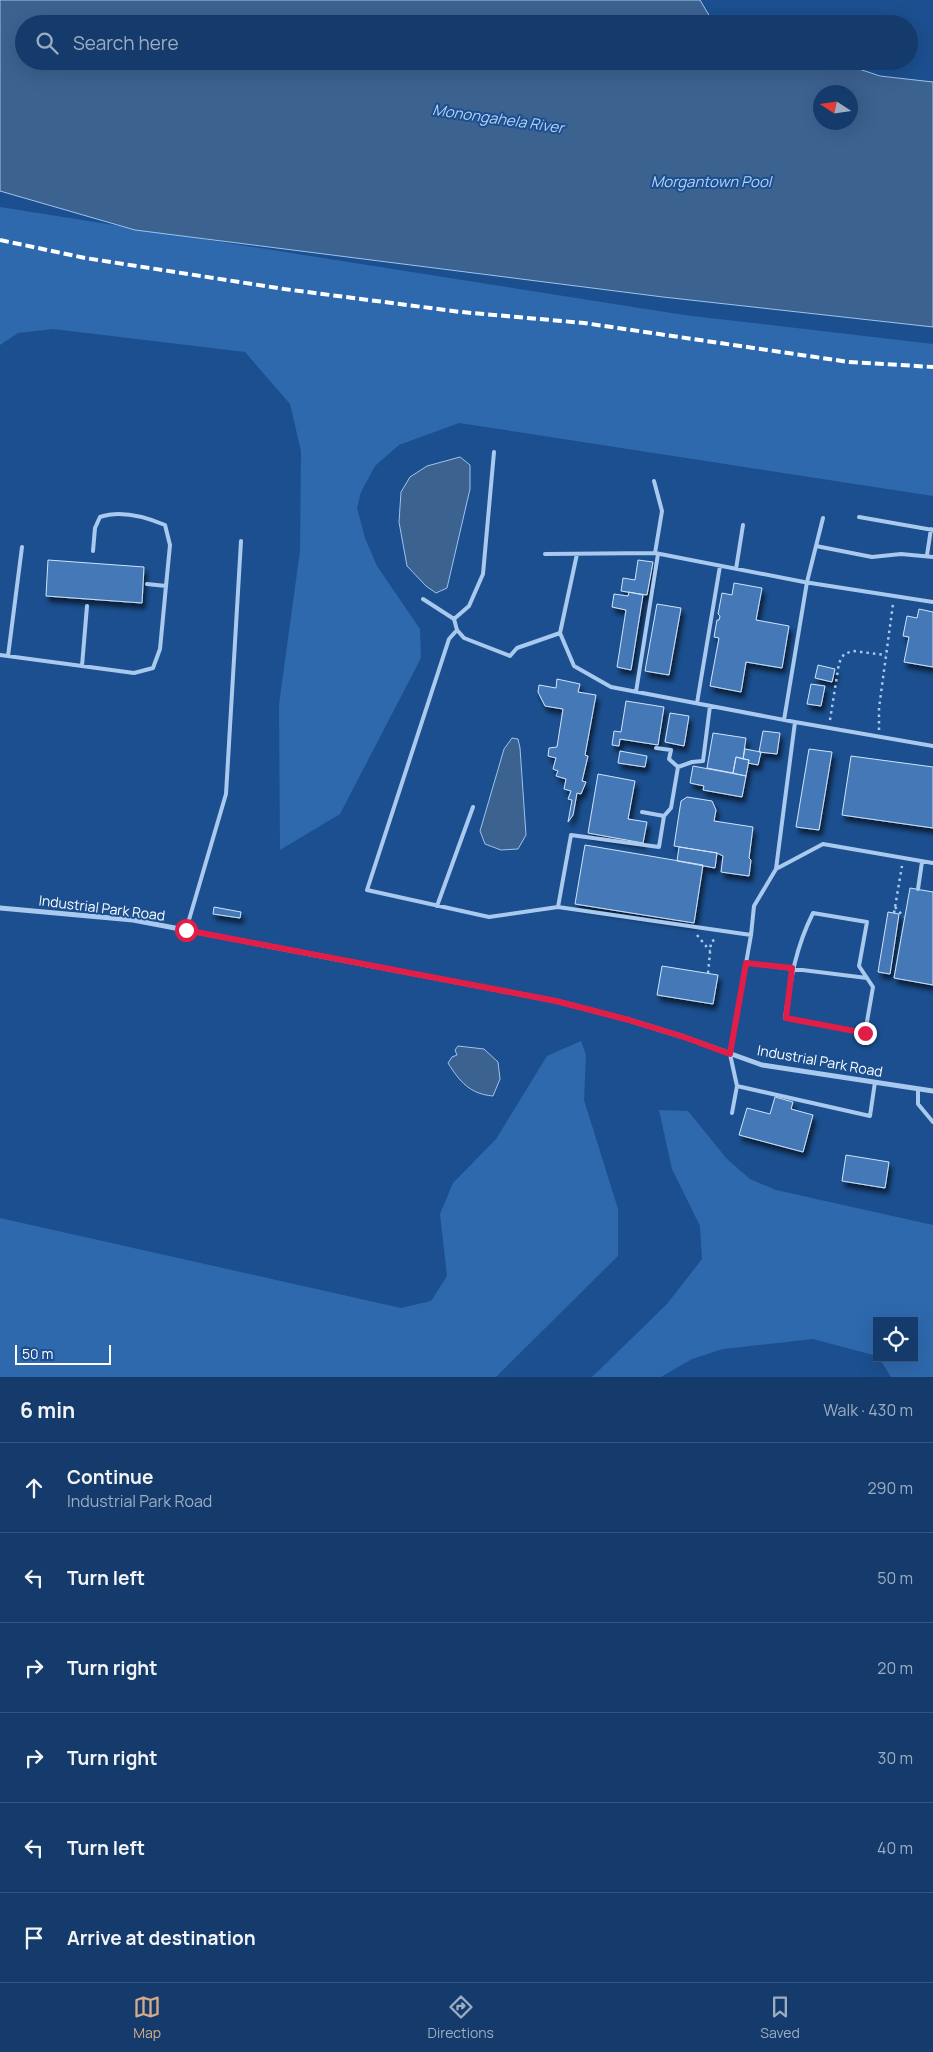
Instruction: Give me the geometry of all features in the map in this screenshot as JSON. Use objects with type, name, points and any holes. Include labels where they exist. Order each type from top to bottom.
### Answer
[{"type":"street","name":"Industrial Park Road","points":[[0,908],[133,920],[556,1001],[638,1022],[762,1066],[933,1091]]},
{"type":"lane","points":[[454,619],[469,606],[483,574],[494,452]]},
{"type":"lane","points":[[636,692],[662,511],[654,481]]},
{"type":"lane","points":[[0,655],[134,673],[152,668],[160,650],[170,545],[166,525],[149,518],[110,513],[100,517],[95,528],[93,551]]},
{"type":"lane","points":[[859,516],[932,530],[927,555]]},
{"type":"lane","points":[[784,720],[807,582],[823,518]]},
{"type":"lane","points":[[736,569],[743,525]]},
{"type":"lane","points":[[186,930],[226,794],[241,541]]},
{"type":"lane","points":[[816,546],[872,557],[901,554],[933,556]]},
{"type":"lane","points":[[8,656],[22,547]]},
{"type":"lane","points":[[545,554],[656,553],[807,582],[933,602]]},
{"type":"lane","points":[[577,554],[560,634],[574,666],[611,687],[933,746]]},
{"type":"lane","points":[[697,703],[720,566]]},
{"type":"lane","points":[[147,584],[166,586]]},
{"type":"lane","points":[[424,599],[454,619],[457,630],[464,638],[510,656],[517,648],[560,634]]},
{"type":"lane","points":[[82,666],[87,606]]},
{"type":"lane","points":[[457,630],[449,639],[367,890],[490,918],[558,907],[751,935]]},
{"type":"lane","points":[[678,767],[692,762],[703,762],[710,706]]},
{"type":"lane","points":[[732,1112],[737,1086],[730,1054],[751,935],[754,906],[776,869],[795,722]]},
{"type":"lane","points":[[656,748],[671,750],[669,759],[678,767]]},
{"type":"lane","points":[[558,907],[571,835],[659,847],[664,816],[671,808],[678,767]]},
{"type":"lane","points":[[437,906],[473,807]]},
{"type":"lane","points":[[642,812],[664,816]]},
{"type":"lane","points":[[776,869],[823,844],[933,864]]},
{"type":"lane","points":[[918,889],[922,862]]},
{"type":"lane","points":[[812,913],[867,922],[859,966],[873,987],[865,1033],[786,1018],[792,968],[812,913]]},
{"type":"lane","points":[[746,963],[867,978]]},
{"type":"lane","points":[[737,1086],[870,1116],[875,1082]]},
{"type":"lane","points":[[918,1089],[918,1104],[933,1122]]},
{"type":"path","points":[[879,736],[878,708],[894,596]]},
{"type":"path","points":[[829,728],[839,663],[844,654],[853,651],[886,655]]},
{"type":"path","points":[[894,913],[902,866]]},
{"type":"path","points":[[895,907],[904,917]]},
{"type":"path","points":[[689,926],[710,951]]},
{"type":"path","points":[[708,973],[711,942],[726,931]]},
{"type":"shaded area","points":[[0,207],[684,315],[933,344],[933,496],[459,423],[399,445],[375,466],[361,492],[357,508],[365,538],[377,566],[420,629],[421,658],[340,814],[280,850],[279,704],[300,551],[301,451],[290,404],[245,352],[53,329],[18,333],[0,345]]},
{"type":"shaded area","points":[[581,1041],[586,1055],[584,1100],[618,1209],[618,1256],[496,1377],[0,1377],[0,1218],[401,1308],[431,1301],[447,1276],[440,1214],[453,1183],[496,1139],[547,1056]]},
{"type":"shaded area","points":[[659,1110],[688,1111],[727,1159],[750,1179],[776,1190],[933,1225],[933,1377],[891,1377],[882,1362],[918,1362],[918,1317],[873,1317],[873,1355],[813,1339],[723,1349],[692,1359],[661,1377],[592,1377],[667,1304],[702,1259],[700,1226],[672,1169]]},
{"type":"water","name":"Morgantown Pool","points":[[0,0],[700,0],[709,15],[15,15],[15,70],[862,70],[880,76],[933,82],[933,327],[663,297],[135,230],[0,191]]},
{"type":"water","points":[[460,457],[470,465],[470,489],[447,588],[436,593],[426,586],[407,566],[399,522],[401,492],[410,477],[427,466]]},
{"type":"water","points":[[512,738],[518,739],[520,748],[526,835],[518,849],[501,850],[485,844],[480,831],[504,749]]},
{"type":"water","points":[[458,1046],[484,1049],[498,1062],[500,1079],[493,1096],[472,1090],[452,1070],[448,1063],[452,1057],[457,1055],[455,1050]]},
{"type":"building","points":[[48,560],[144,567],[142,603],[46,596]]},
{"type":"building","points":[[638,560],[653,562],[647,595],[621,591],[623,578],[635,580]]},
{"type":"building","points":[[734,583],[762,588],[756,620],[789,626],[782,668],[746,662],[741,692],[710,686],[719,638],[714,637],[717,620],[719,620],[720,616],[718,614],[722,593],[732,595]]},
{"type":"building","points":[[629,592],[643,595],[631,670],[617,667],[626,610],[612,607],[614,594],[628,596]]},
{"type":"building","points":[[657,604],[681,608],[669,675],[645,671]]},
{"type":"building","points":[[919,609],[933,612],[933,667],[904,662],[909,637],[903,636],[907,616],[917,618]]},
{"type":"building","points":[[818,665],[835,669],[832,682],[815,678]]},
{"type":"building","points":[[557,679],[580,684],[578,692],[596,695],[585,755],[588,756],[582,781],[586,782],[581,794],[577,793],[573,815],[568,822],[572,800],[568,799],[571,791],[564,789],[566,779],[556,776],[558,771],[553,769],[556,758],[548,756],[549,748],[557,747],[563,709],[545,706],[538,692],[539,685],[556,688]]},
{"type":"building","points":[[811,684],[825,686],[821,706],[807,704]]},
{"type":"building","points":[[626,701],[664,707],[658,745],[620,739],[619,746],[612,745],[614,731],[621,732]]},
{"type":"building","points":[[670,713],[689,716],[684,746],[665,742]]},
{"type":"building","points":[[763,731],[780,733],[777,754],[759,752]]},
{"type":"building","points":[[713,733],[746,738],[743,759],[736,757],[733,773],[707,768]]},
{"type":"building","points":[[745,749],[761,752],[758,765],[748,763],[749,760],[743,759]]},
{"type":"building","points":[[809,749],[832,752],[819,830],[796,827]]},
{"type":"building","points":[[620,751],[647,756],[645,767],[618,763]]},
{"type":"building","points":[[851,756],[933,767],[933,828],[842,815]]},
{"type":"building","points":[[736,757],[749,760],[746,776],[733,773]]},
{"type":"building","points":[[693,766],[746,776],[742,797],[703,790],[704,786],[690,783]]},
{"type":"building","points":[[598,774],[635,781],[628,819],[647,822],[643,843],[588,833]]},
{"type":"building","points":[[687,797],[712,801],[716,810],[714,821],[753,827],[749,876],[721,872],[723,856],[717,853],[674,846],[681,801]]},
{"type":"building","points":[[585,845],[703,865],[694,923],[575,904]]},
{"type":"building","points":[[679,847],[717,853],[715,868],[677,861]]},
{"type":"building","points":[[910,888],[933,892],[933,985],[894,978]]},
{"type":"building","points":[[214,907],[241,912],[240,918],[213,914]]},
{"type":"building","points":[[888,912],[899,914],[890,974],[878,972]]},
{"type":"building","points":[[662,966],[718,975],[713,1004],[657,995]]},
{"type":"building","points":[[775,1097],[793,1102],[791,1109],[813,1115],[803,1152],[739,1135],[747,1108],[770,1114]]},
{"type":"building","points":[[846,1155],[889,1162],[885,1188],[842,1181]]},
{"type":"railway","points":[[0,240],[85,258],[284,289],[461,312],[584,323],[849,362],[933,367]]},
{"type":"route","points":[[186,930],[375,968],[556,1001],[629,1020],[730,1054],[746,963],[792,968],[786,1018],[865,1033]]},
{"type":"water label","name":"Monongahela River","points":[[498,119]]}]
